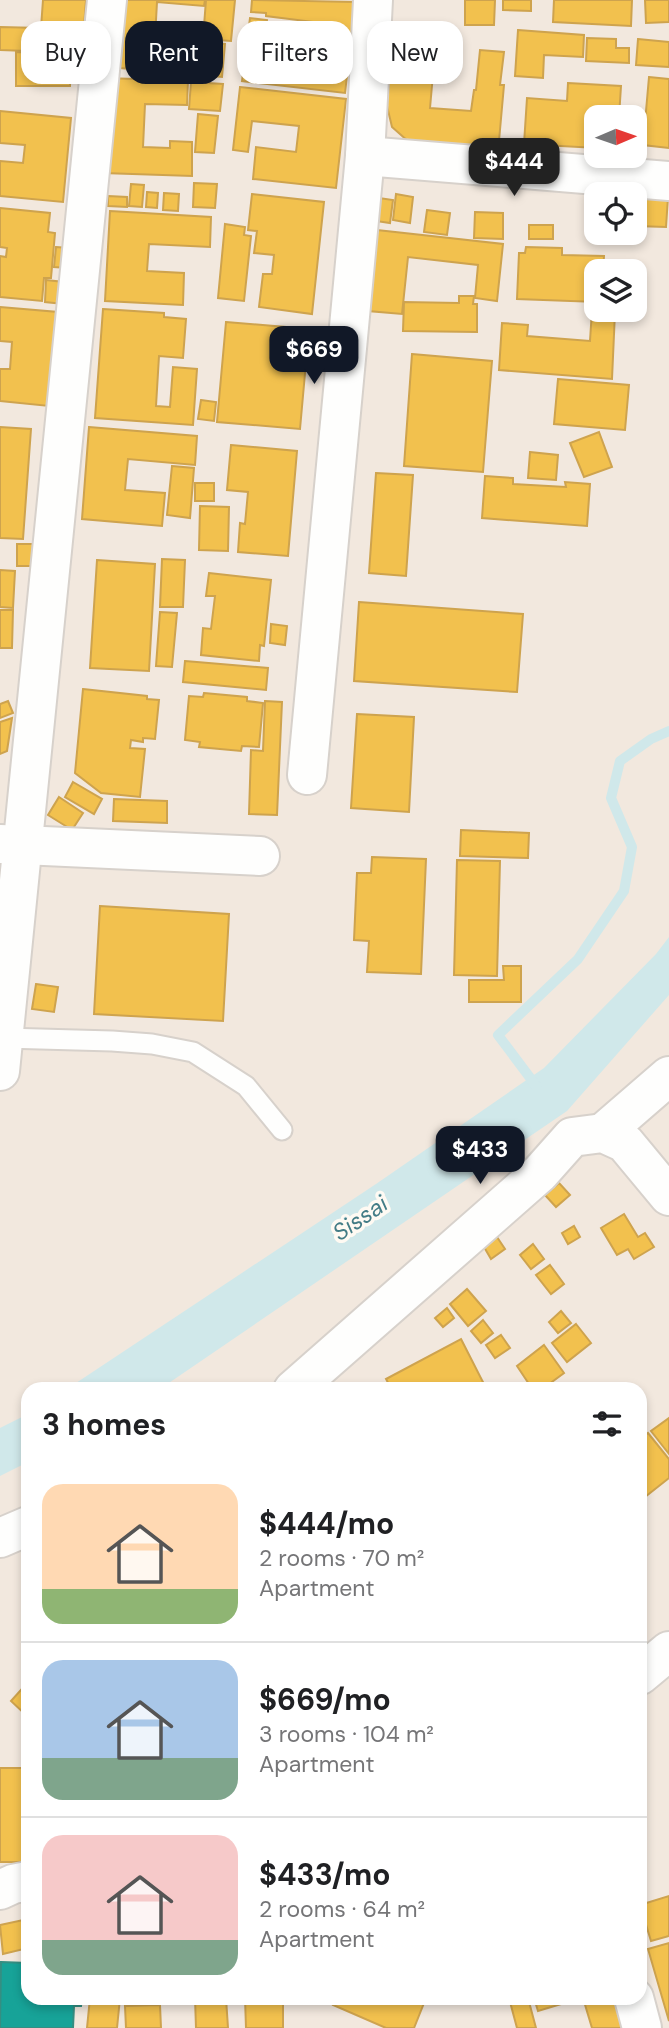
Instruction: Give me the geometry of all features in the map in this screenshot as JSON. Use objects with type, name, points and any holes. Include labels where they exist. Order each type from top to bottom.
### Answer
[{"type":"street","points":[[2,1054],[11,844],[107,0]]},
{"type":"street","points":[[307,775],[365,156],[373,0]]},
{"type":"street","points":[[365,156],[669,181]]},
{"type":"street","points":[[11,844],[260,856]]},
{"type":"street","points":[[603,1133],[669,1076]]},
{"type":"street","points":[[302,1382],[540,1173],[572,1137],[603,1133],[625,1143],[669,1196]]},
{"type":"street","points":[[0,1538],[21,1529]]},
{"type":"street","points":[[647,1669],[669,1651]]},
{"type":"street","points":[[0,1890],[21,1882]]},
{"type":"street","points":[[636,2005],[642,2028]]},
{"type":"lane","points":[[2,1054],[111,1041],[152,1044],[193,1052],[246,1086],[282,1130]]},
{"type":"shaded area","points":[[0,0],[669,0],[669,2028],[0,2028]]},
{"type":"water","name":"Sissai","points":[[669,937],[669,995],[567,1111],[170,1382],[78,1382],[376,1184],[544,1068],[656,954]]},
{"type":"water","points":[[21,1418],[21,1466],[0,1476],[0,1428]]},
{"type":"building: Homes","points":[[43,0],[86,0],[84,21],[42,21]]},
{"type":"building: Homes","points":[[125,0],[205,0],[204,6],[157,2],[156,21],[125,21],[125,68],[120,68]]},
{"type":"building: Homes","points":[[206,0],[235,0],[231,41],[223,40],[223,21],[204,21]]},
{"type":"building: Homes","points":[[252,0],[356,2],[353,27],[353,21],[306,21],[251,12]]},
{"type":"building: Homes","points":[[465,0],[495,0],[494,25],[465,25]]},
{"type":"building: Homes","points":[[503,0],[531,0],[531,11],[503,10]]},
{"type":"building: Homes","points":[[554,0],[632,0],[631,26],[553,22]]},
{"type":"building: Homes","points":[[645,0],[669,0],[669,22],[646,23]]},
{"type":"building: Homes","points":[[250,18],[267,21],[250,21]]},
{"type":"building: Homes","points":[[0,27],[21,28],[21,51],[0,50]]},
{"type":"building: Homes","points":[[518,30],[584,35],[583,57],[544,55],[543,78],[515,76]]},
{"type":"building: Homes","points":[[587,38],[616,39],[616,48],[629,48],[629,63],[586,61]]},
{"type":"building: Homes","points":[[638,39],[669,42],[669,67],[636,65]]},
{"type":"building: Homes","points":[[480,50],[504,52],[498,152],[409,142],[392,127],[387,106],[389,84],[432,84],[430,108],[471,111]]},
{"type":"building: Homes","points":[[16,52],[21,52],[21,84],[70,84],[70,86],[16,86]]},
{"type":"building: Homes","points":[[649,77],[669,79],[669,148],[648,146]]},
{"type":"building: Homes","points":[[111,78],[125,79],[125,84],[188,84],[187,105],[145,104],[143,147],[170,148],[170,141],[192,142],[192,176],[103,173],[107,84],[111,84]]},
{"type":"building: Homes","points":[[568,83],[621,86],[620,105],[584,105],[584,147],[524,144],[527,98],[567,101]]},
{"type":"building: Homes","points":[[191,84],[223,84],[220,111],[189,109]]},
{"type":"building: Homes","points":[[268,84],[346,84],[345,93]]},
{"type":"building: Homes","points":[[240,87],[346,99],[336,188],[253,179],[256,147],[296,152],[299,126],[252,121],[248,152],[233,150]]},
{"type":"building: Homes","points":[[0,111],[71,118],[63,202],[0,196],[0,161],[23,163],[25,145],[0,143]]},
{"type":"building: Homes","points":[[198,114],[218,116],[214,153],[195,152]]},
{"type":"building: Homes","points":[[194,183],[217,184],[215,208],[193,207]]},
{"type":"building: Homes","points":[[131,184],[144,185],[142,207],[129,206]]},
{"type":"building: Homes","points":[[147,192],[158,193],[157,208],[146,207]]},
{"type":"building: Homes","points":[[164,193],[179,194],[178,211],[163,210]]},
{"type":"building: Homes","points":[[252,194],[324,202],[312,314],[259,307],[263,274],[272,274],[274,255],[254,253],[257,231],[248,230]]},
{"type":"building: Homes","points":[[396,194],[413,197],[410,223],[393,220]]},
{"type":"building: Homes","points":[[108,196],[127,197],[127,207],[108,206]]},
{"type":"building: Homes","points":[[647,196],[668,197],[666,227],[647,226]]},
{"type":"building: Homes","points":[[379,198],[393,200],[390,223],[376,221]]},
{"type":"building: Homes","points":[[0,208],[50,213],[48,232],[55,233],[51,278],[44,278],[42,301],[0,297],[0,256],[6,257],[7,248],[0,247]]},
{"type":"building: Homes","points":[[427,210],[450,213],[447,235],[424,232]]},
{"type":"building: Homes","points":[[110,211],[211,217],[210,247],[149,244],[147,271],[184,273],[183,305],[105,301]]},
{"type":"building: Homes","points":[[475,212],[503,213],[503,239],[474,238]]},
{"type":"building: Homes","points":[[225,224],[245,227],[244,235],[251,236],[244,301],[218,298]]},
{"type":"building: Homes","points":[[529,225],[553,225],[553,239],[529,239]]},
{"type":"building: Homes","points":[[377,230],[503,244],[497,301],[475,298],[478,265],[408,257],[402,314],[368,311]]},
{"type":"building: Homes","points":[[56,247],[69,248],[67,268],[54,267]]},
{"type":"building: Homes","points":[[526,247],[562,248],[562,255],[604,256],[604,259],[584,259],[584,302],[517,299],[519,253],[525,253]]},
{"type":"building: Homes","points":[[46,280],[64,282],[63,304],[45,302]]},
{"type":"building: Homes","points":[[459,296],[474,296],[473,304],[477,304],[477,332],[403,331],[404,302],[459,303]]},
{"type":"building: Homes","points":[[0,307],[58,312],[49,406],[0,401],[0,369],[10,369],[12,342],[0,341]]},
{"type":"building: Homes","points":[[103,309],[164,313],[164,317],[186,319],[183,358],[159,356],[156,406],[170,407],[173,367],[197,369],[193,425],[95,418]]},
{"type":"building: Homes","points":[[226,322],[309,329],[300,429],[217,422]]},
{"type":"building: Homes","points":[[591,322],[615,322],[612,379],[499,370],[502,323],[528,325],[527,336],[590,341]]},
{"type":"building: Homes","points":[[412,354],[492,361],[483,472],[404,466]]},
{"type":"building: Homes","points":[[558,379],[629,385],[625,430],[554,424]]},
{"type":"building: Homes","points":[[201,400],[216,402],[214,421],[198,419]]},
{"type":"building: Homes","points":[[0,427],[31,429],[23,539],[0,538]]},
{"type":"building: Homes","points":[[89,427],[197,436],[195,465],[128,459],[125,490],[165,493],[162,526],[82,519]]},
{"type":"building: Homes","points":[[599,432],[612,467],[584,477],[570,443]]},
{"type":"building: Homes","points":[[231,445],[297,451],[288,556],[238,552],[240,523],[245,524],[248,492],[227,490]]},
{"type":"building: Homes","points":[[530,452],[558,455],[556,480],[528,478]]},
{"type":"building: Homes","points":[[172,466],[194,468],[190,518],[167,515]]},
{"type":"building: Homes","points":[[376,473],[413,475],[406,576],[369,573]]},
{"type":"building: Homes","points":[[485,476],[513,478],[513,484],[566,487],[565,482],[590,484],[587,526],[482,518]]},
{"type":"building: Homes","points":[[195,483],[214,483],[214,501],[195,501]]},
{"type":"building: Homes","points":[[200,506],[229,507],[228,551],[199,550]]},
{"type":"building: Homes","points":[[17,544],[37,544],[37,566],[17,566]]},
{"type":"building: Homes","points":[[162,559],[185,560],[183,607],[160,607]]},
{"type":"building: Homes","points":[[97,560],[155,564],[149,671],[90,668]]},
{"type":"building: Homes","points":[[0,570],[15,571],[13,608],[0,607]]},
{"type":"building: Homes","points":[[209,573],[271,580],[264,646],[260,645],[259,661],[201,655],[203,628],[211,629],[215,596],[206,596]]},
{"type":"building: Homes","points":[[359,602],[523,614],[517,692],[354,681]]},
{"type":"building: Homes","points":[[0,610],[13,610],[12,648],[0,648]]},
{"type":"building: Homes","points":[[160,612],[177,613],[172,667],[156,666]]},
{"type":"building: Homes","points":[[271,624],[287,626],[285,645],[270,643]]},
{"type":"building: Homes","points":[[185,661],[268,668],[266,690],[183,682]]},
{"type":"building: Homes","points":[[83,689],[147,696],[147,699],[159,700],[155,739],[143,738],[143,742],[131,740],[130,748],[145,749],[140,797],[101,793],[75,773]]},
{"type":"building: Homes","points":[[204,693],[247,697],[247,701],[263,703],[259,747],[242,746],[241,751],[199,747],[200,742],[185,740],[189,696],[203,697]]},
{"type":"building: Homes","points":[[8,701],[13,713],[0,718],[0,704]]},
{"type":"building: Homes","points":[[265,701],[282,702],[277,815],[249,814],[251,750],[263,751]]},
{"type":"building: Homes","points":[[357,714],[414,717],[409,812],[351,808]]},
{"type":"building: Homes","points":[[12,718],[7,751],[0,754],[0,722]]},
{"type":"building: Homes","points":[[73,782],[102,799],[94,814],[65,797]]},
{"type":"building: Homes","points":[[59,797],[83,813],[72,830],[48,815]]},
{"type":"building: Homes","points":[[114,799],[167,801],[167,823],[113,821]]},
{"type":"building: Homes","points":[[461,830],[529,833],[528,858],[460,856]]},
{"type":"building: Homes","points":[[372,857],[426,859],[421,974],[367,972],[369,941],[354,940],[357,873],[371,873]]},
{"type":"building: Homes","points":[[457,860],[500,861],[497,976],[454,975]]},
{"type":"building: Homes","points":[[100,906],[229,914],[223,1021],[94,1014]]},
{"type":"building: Homes","points":[[503,966],[521,966],[521,1002],[469,1002],[469,980],[504,980]]},
{"type":"building: Homes","points":[[36,984],[58,987],[54,1012],[32,1009]]},
{"type":"building: Homes","points":[[559,1183],[570,1195],[556,1207],[545,1195]]},
{"type":"building: Homes","points":[[624,1214],[638,1237],[645,1233],[654,1247],[634,1259],[628,1249],[617,1255],[601,1228]]},
{"type":"building: Homes","points":[[574,1226],[580,1237],[568,1244],[562,1233]]},
{"type":"building: Homes","points":[[497,1237],[505,1249],[491,1259],[484,1247]]},
{"type":"building: Homes","points":[[533,1244],[544,1259],[531,1269],[520,1255]]},
{"type":"building: Homes","points":[[550,1265],[564,1284],[551,1294],[536,1275]]},
{"type":"building: Homes","points":[[467,1289],[486,1311],[468,1326],[450,1304]]},
{"type":"building: Homes","points":[[447,1308],[454,1318],[443,1327],[435,1318]]},
{"type":"building: Homes","points":[[561,1311],[571,1323],[558,1333],[549,1322]]},
{"type":"building: Homes","points":[[483,1320],[493,1333],[481,1343],[471,1331]]},
{"type":"building: Homes","points":[[576,1324],[591,1343],[567,1362],[552,1343]]},
{"type":"building: Homes","points":[[501,1335],[510,1348],[495,1358],[486,1345]]},
{"type":"building: Homes","points":[[461,1339],[483,1382],[388,1382],[386,1379]]},
{"type":"building: Homes","points":[[544,1345],[564,1373],[552,1382],[528,1382],[517,1366]]},
{"type":"building: Homes","points":[[669,1418],[669,1454],[651,1431]]},
{"type":"building: Homes","points":[[647,1434],[669,1459],[669,1478],[647,1495]]},
{"type":"building: Homes","points":[[21,1690],[21,1710],[11,1701]]},
{"type":"building: Homes","points":[[0,1768],[21,1768],[21,1862],[0,1862]]},
{"type":"building: Homes","points":[[669,1896],[669,1936],[651,1941],[647,1928],[647,1903]]},
{"type":"building: Homes","points":[[21,1920],[21,1950],[3,1954],[0,1925]]},
{"type":"building: Homes","points":[[669,1943],[669,2021],[648,1949]]},
{"type":"building: Homes","points":[[89,2005],[119,2005],[117,2028],[87,2028]]},
{"type":"building: Homes","points":[[160,2005],[161,2028],[126,2028],[125,2006]]},
{"type":"building: Homes","points":[[195,2005],[226,2005],[228,2028],[196,2028]]},
{"type":"building: Homes","points":[[245,2005],[283,2005],[283,2028],[246,2028]]},
{"type":"building: Homes","points":[[333,2005],[423,2005],[414,2028],[386,2028]]},
{"type":"building: Homes","points":[[511,2005],[530,2005],[536,2028],[517,2028]]},
{"type":"building: Homes","points":[[536,2005],[558,2005],[538,2011]]},
{"type":"building: Homes","points":[[585,2005],[621,2005],[628,2028],[592,2028]]},
{"type":"building: Public","points":[[1,1962],[21,1963],[21,2005],[81,2005],[74,2006],[73,2028],[0,2028]]},
{"type":"waterway","points":[[537,1087],[498,1035],[578,959],[624,891],[632,847],[611,798],[620,761],[651,739],[669,731]]}]
